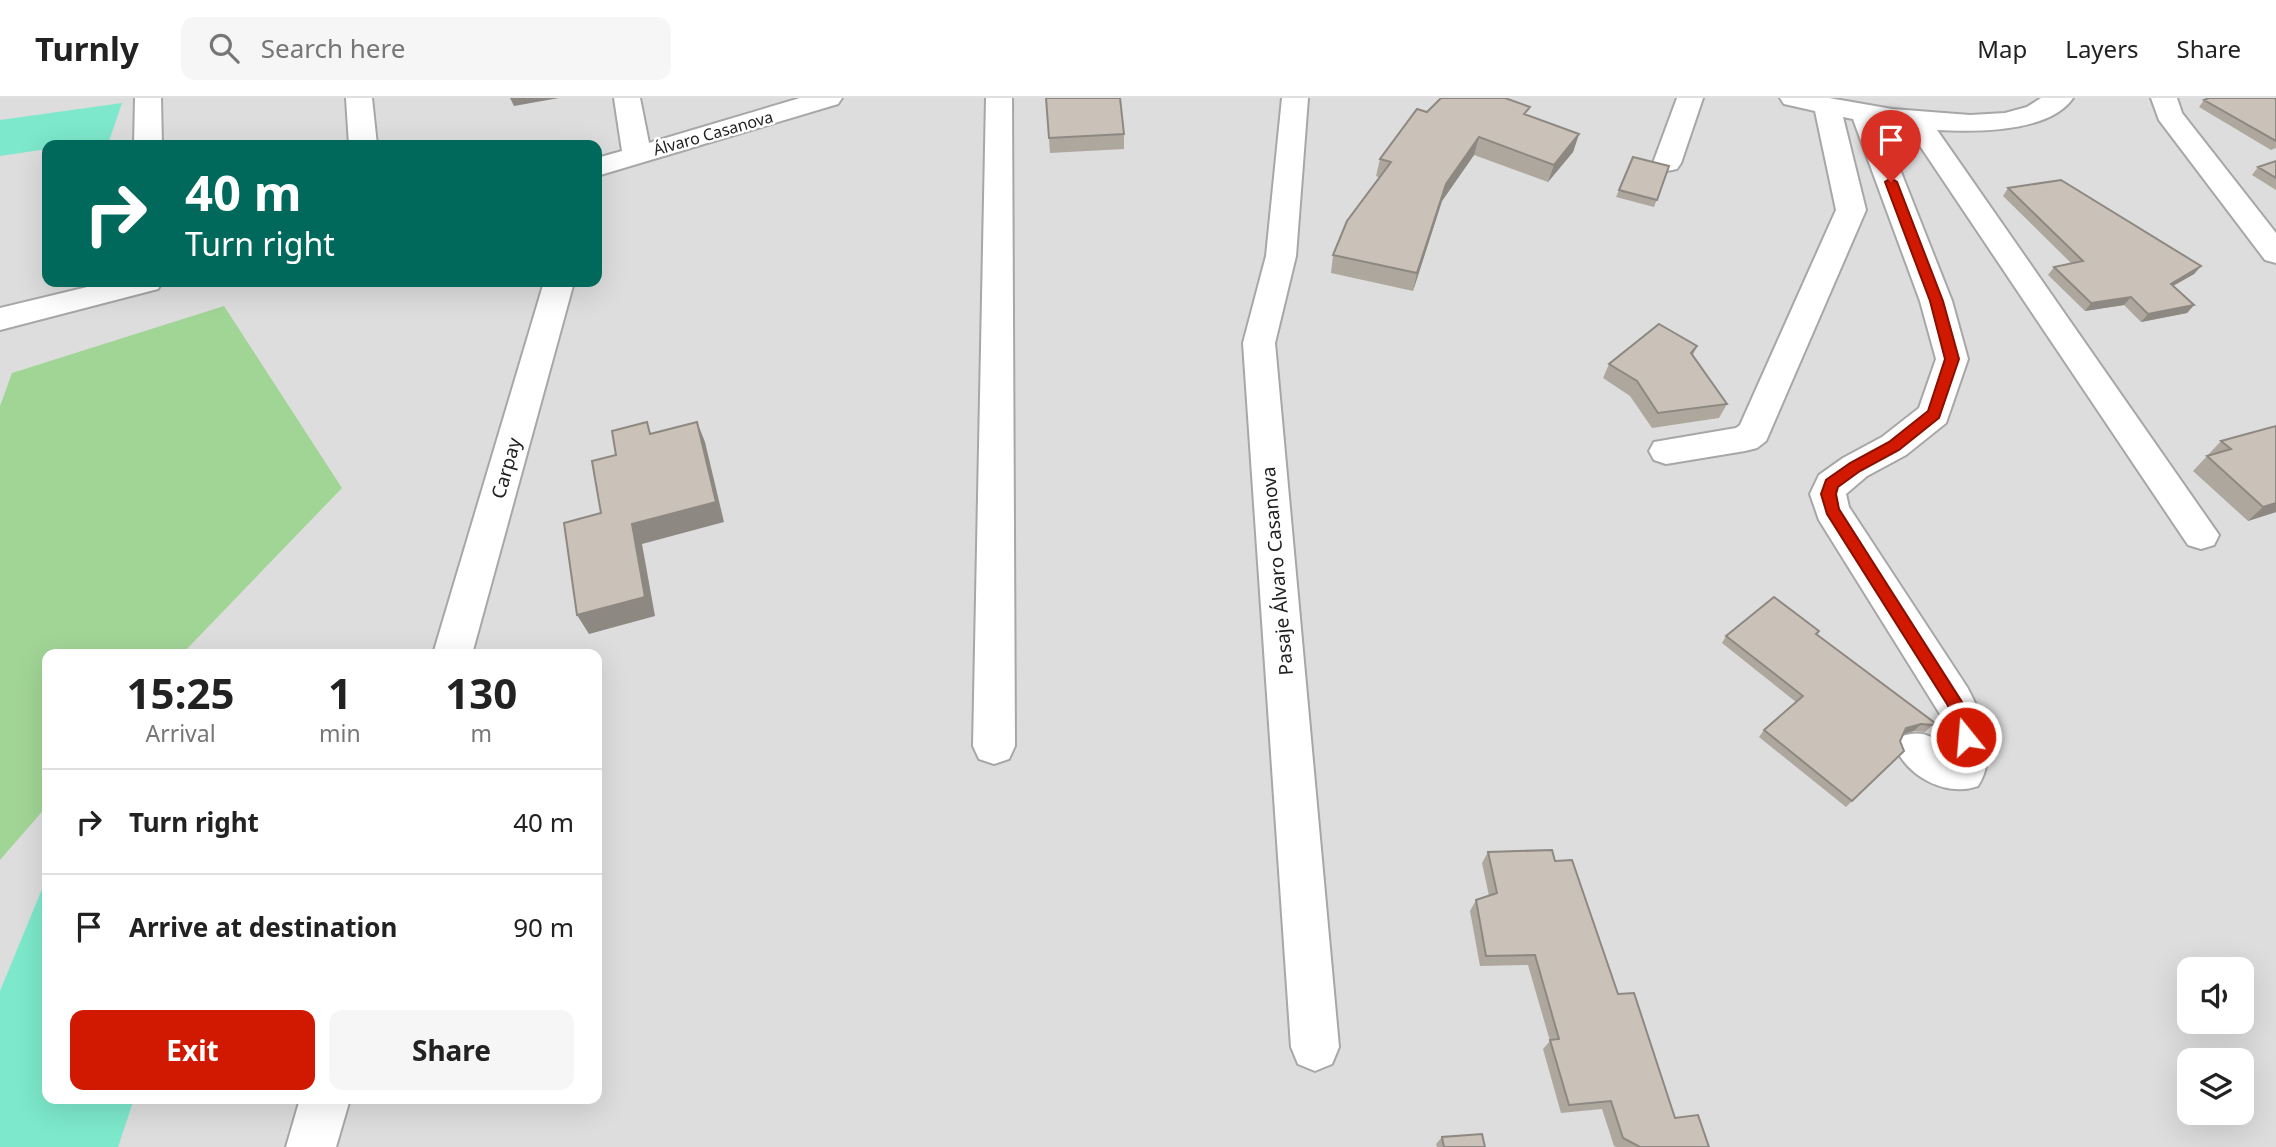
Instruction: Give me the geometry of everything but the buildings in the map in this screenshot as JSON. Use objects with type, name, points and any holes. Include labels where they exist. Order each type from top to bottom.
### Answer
[{"type":"street","points":[[148,98],[148,140]]},
{"type":"street","points":[[359,98],[363,140]]},
{"type":"street","points":[[627,98],[637,156]]},
{"type":"street","name":"Álvaro Casanova","points":[[602,166],[637,156],[775,106],[830,98]]},
{"type":"street","points":[[994,746],[999,98]]},
{"type":"street","name":"Pasaje Álvaro Casanova","points":[[1295,98],[1281,256],[1259,343],[1315,1047]]},
{"type":"street","points":[[1667,163],[1690,98]]},
{"type":"street","points":[[1793,98],[1864,113],[1927,114],[1974,124],[2038,112],[2060,98]]},
{"type":"street","points":[[2164,98],[2169,114],[2276,253]]},
{"type":"street","points":[[1666,451],[1745,439],[1754,432],[1851,210],[1827,106]]},
{"type":"street","points":[[1864,113],[1936,301],[1952,359],[1934,414],[1894,446],[1855,467],[1832,484],[1828,494],[1832,510],[1963,718],[1967,767],[1964,773],[1953,774],[1943,769],[1917,749]]},
{"type":"street","points":[[1927,114],[2201,535]]},
{"type":"street","points":[[0,318],[126,287]]},
{"type":"street","name":"Carpay","points":[[453,649],[558,287]]},
{"type":"street","points":[[311,1147],[324,1104]]},
{"type":"shaded area","points":[[0,98],[2276,98],[2276,1147],[0,1147]]},
{"type":"green space","points":[[122,103],[109,140],[42,140],[42,150],[0,156],[0,120]]},
{"type":"green space","points":[[224,306],[342,488],[187,649],[42,649],[42,812],[0,860],[0,406],[12,373]]},
{"type":"green space","points":[[42,889],[42,1104],[132,1104],[118,1147],[0,1147],[0,991]]},
{"type":"route","points":[[1891,182],[1936,301],[1952,359],[1934,414],[1894,446],[1855,467],[1832,484],[1828,494],[1832,510],[1953,699],[1963,718],[1966,737]]}]
